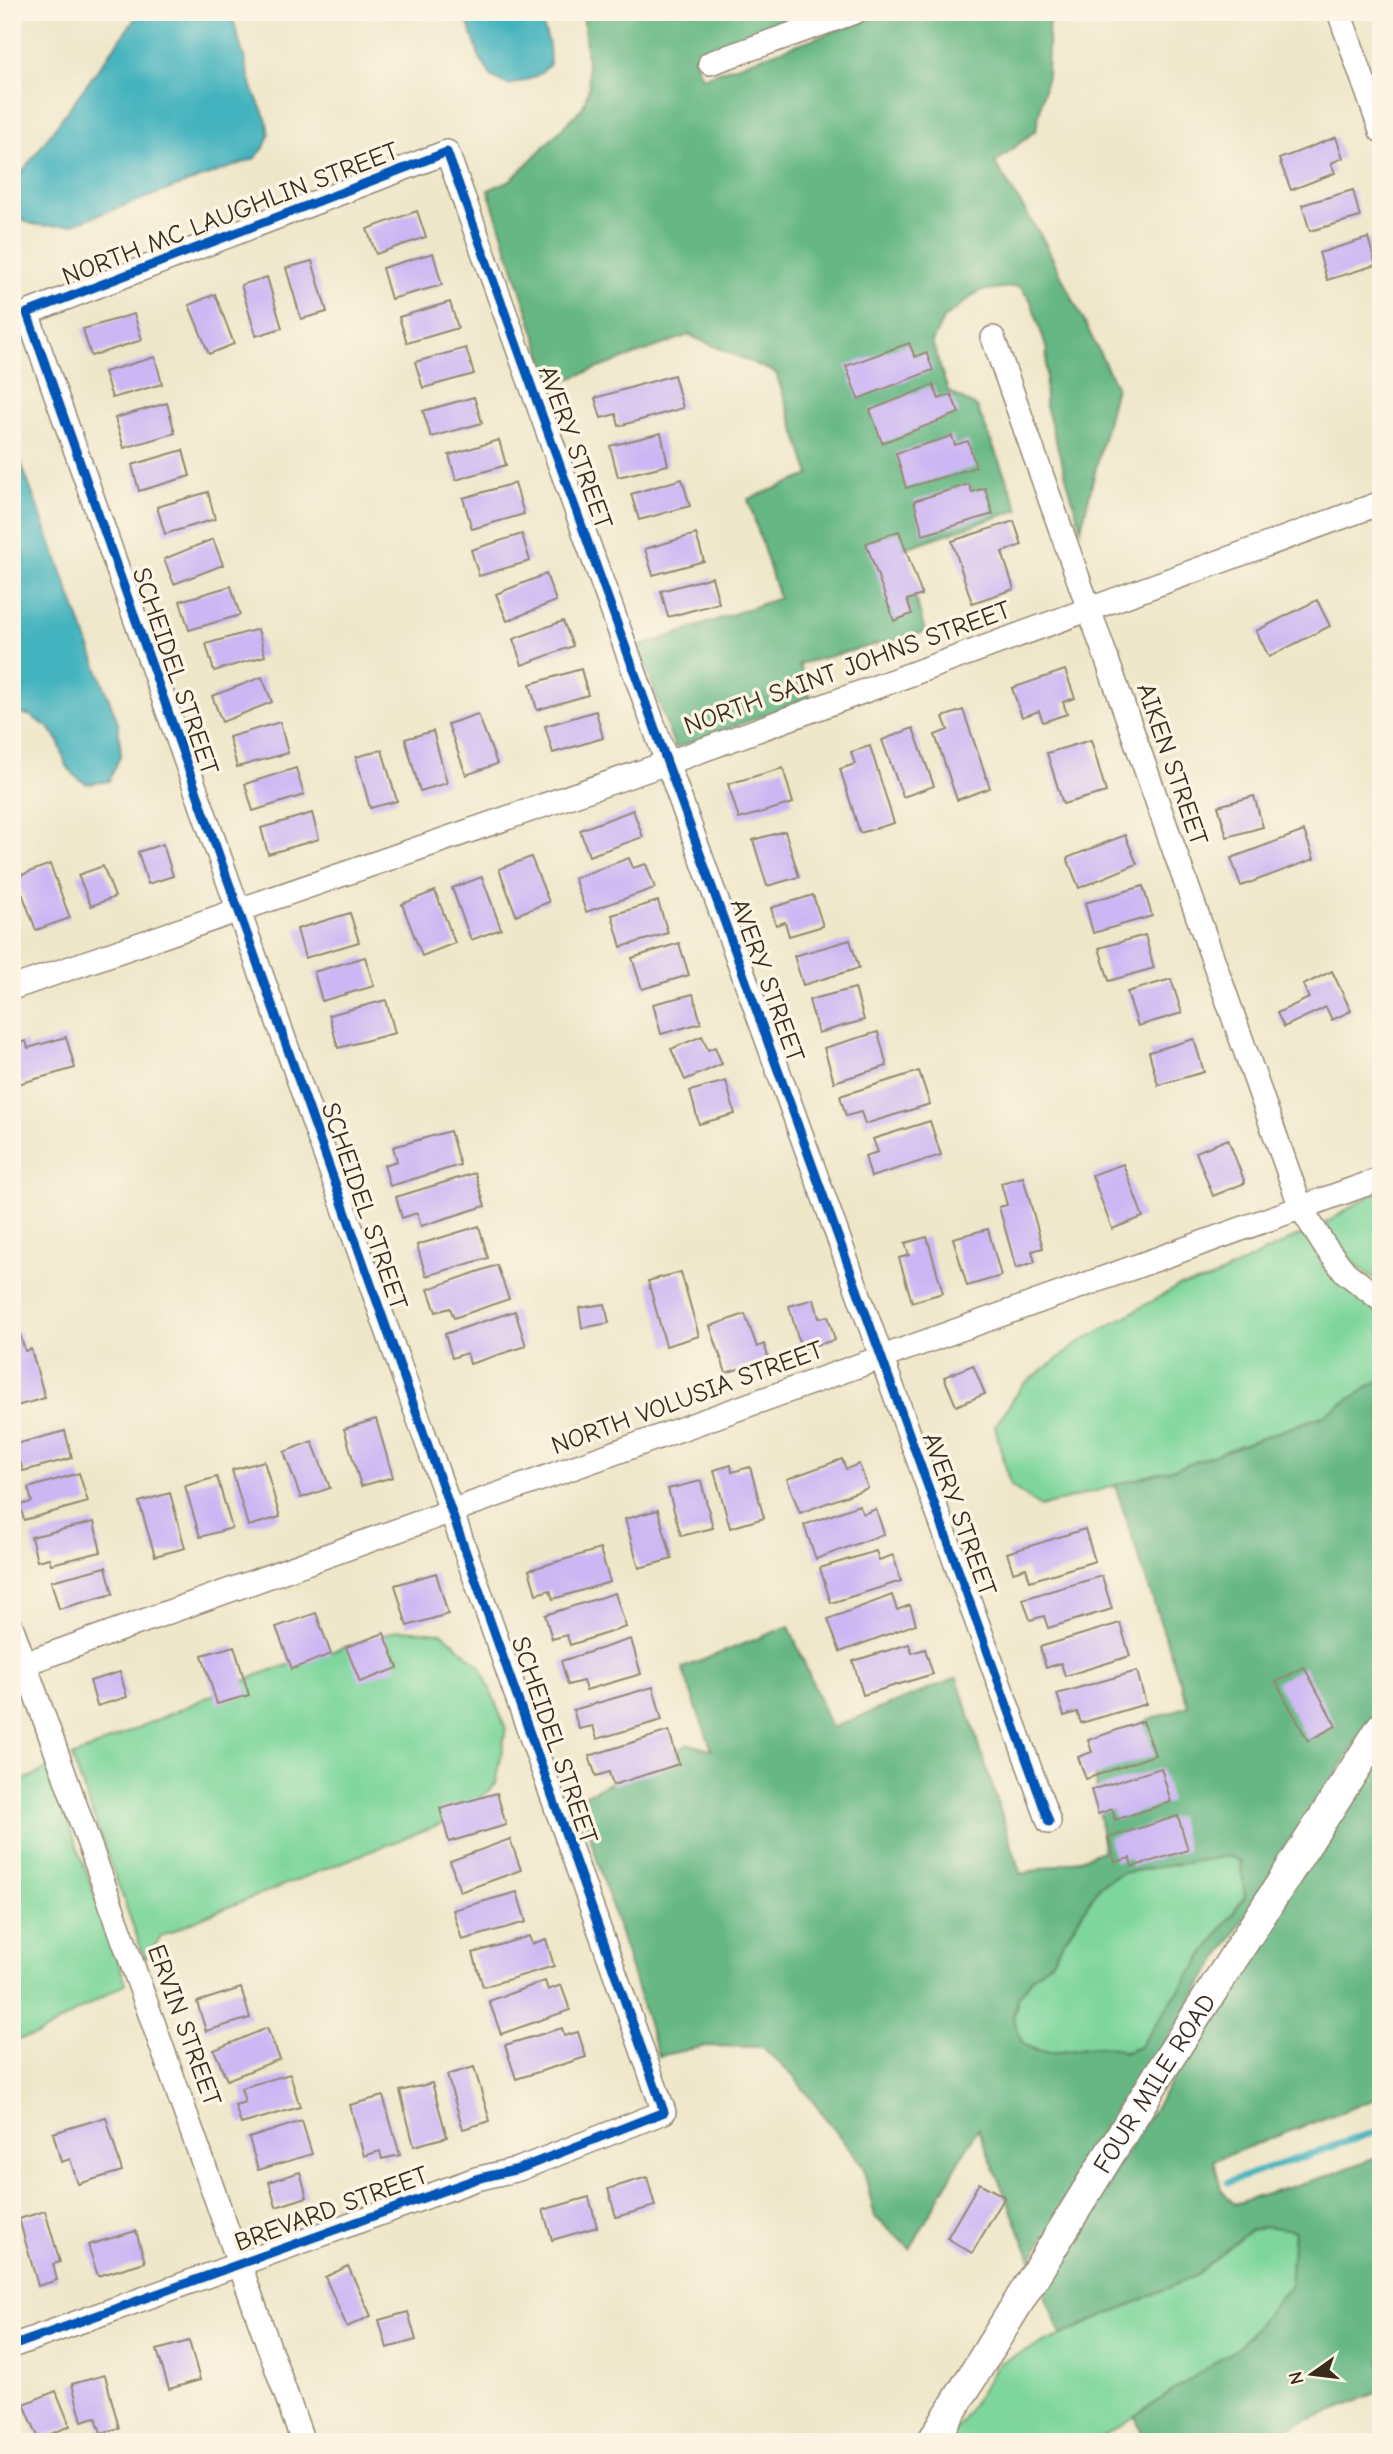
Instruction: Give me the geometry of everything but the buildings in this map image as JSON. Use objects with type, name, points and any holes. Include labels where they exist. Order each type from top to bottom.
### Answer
[{"type":"main road","name":"FOUR MILE ROAD","points":[[932,2442],[1162,2069],[1381,1728]]},
{"type":"street","points":[[710,63],[855,12]]},
{"type":"street","points":[[1339,12],[1381,131]]},
{"type":"street","name":"NORTH MC LAUGHLIN STREET","points":[[27,313],[447,152]]},
{"type":"street","name":"AVERY STREET","points":[[447,152],[1049,1822]]},
{"type":"street","name":"SCHEIDEL STREET","points":[[27,313],[664,2112]]},
{"type":"street","name":"AIKEN STREET","points":[[993,338],[1301,1208],[1345,1272],[1381,1300]]},
{"type":"street","name":"NORTH SAINT JOHNS STREET","points":[[12,988],[667,763],[1381,503]]},
{"type":"street","name":"NORTH VOLUSIA STREET","points":[[19,1665],[1381,1179]]},
{"type":"street","name":"ERVIN STREET","points":[[12,1628],[19,1665],[303,2442]]},
{"type":"street","name":"BREVARD STREET","points":[[12,2346],[476,2179],[519,2169],[664,2112]]},
{"type":"green space","points":[[583,12],[822,12],[694,57],[702,78],[889,12],[1049,12],[1047,75],[1036,130],[995,163],[1044,241],[1116,386],[1081,529],[1045,403],[1047,350],[1031,301],[1019,286],[979,291],[943,319],[932,342],[948,391],[977,407],[1019,510],[902,549],[925,632],[799,664],[811,698],[675,748],[639,647],[779,598],[748,499],[810,475],[776,373],[689,335],[552,385],[488,190],[511,180],[583,107],[589,87]]},
{"type":"green space","points":[[1381,1191],[1381,1284],[1355,1264],[1325,1223]]},
{"type":"green space","points":[[1302,1234],[1337,1279],[1381,1315],[1381,1379],[1325,1415],[1184,1466],[1040,1507],[1010,1485],[995,1426],[1023,1385],[1080,1342],[1179,1286],[1209,1280]]},
{"type":"green space","points":[[1381,1379],[1381,1704],[1151,2064],[1031,2259],[978,2128],[910,2249],[875,2217],[863,2167],[794,2077],[762,2047],[706,2046],[658,2056],[578,1798],[689,1744],[712,1750],[682,1668],[789,1626],[831,1728],[957,1678],[1021,1874],[1103,1851],[1092,1741],[1188,1706],[1115,1485],[1184,1466],[1325,1415]],"holes":[[[1228,1856],[1240,1861],[1245,1896],[1139,2047],[1124,2053],[1107,2047],[1047,2052],[1035,2050],[1022,2043],[1013,2016],[1019,1996],[1033,1977],[1051,1961],[1100,1885],[1122,1873]]]},
{"type":"green space","points":[[399,1630],[443,1633],[481,1667],[506,1729],[496,1784],[456,1818],[205,1916],[162,1936],[145,1959],[72,1757],[260,1674]]},
{"type":"green space","points":[[1381,1749],[1381,2097],[1214,2160],[1221,2189],[1234,2204],[1330,2175],[1381,2155],[1381,2391],[1253,2442],[1145,2442],[1135,2416],[1239,2347],[1290,2286],[1294,2230],[1264,2226],[1250,2230],[1195,2276],[1061,2335],[1042,2287]]},
{"type":"green space","points":[[49,1768],[126,1983],[37,2035],[12,2041],[12,1786]]},
{"type":"green space","points":[[1228,1856],[1241,1861],[1245,1896],[1139,2047],[1122,2052],[1102,2047],[1052,2052],[1022,2043],[1013,2016],[1019,1996],[1033,1977],[1051,1961],[1100,1886],[1122,1873]]},
{"type":"green space","points":[[1264,2226],[1294,2229],[1290,2286],[1239,2347],[1092,2442],[947,2442],[999,2363],[1195,2276],[1250,2230]]},
{"type":"water","points":[[140,12],[231,12],[253,90],[267,121],[269,135],[264,148],[254,159],[73,224],[47,226],[25,221],[14,207],[18,178]]},
{"type":"water","points":[[464,12],[539,12],[549,45],[550,64],[536,76],[508,85],[492,77],[480,58]]},
{"type":"water","points":[[12,439],[118,723],[121,754],[109,781],[87,784],[77,778],[66,765],[58,740],[49,728],[29,715],[12,714]]},
{"type":"waterway","points":[[1228,2182],[1381,2130]]},
{"type":"cycle path","points":[[12,2346],[476,2179],[519,2169],[664,2112],[27,313],[447,152],[1049,1822]]}]
